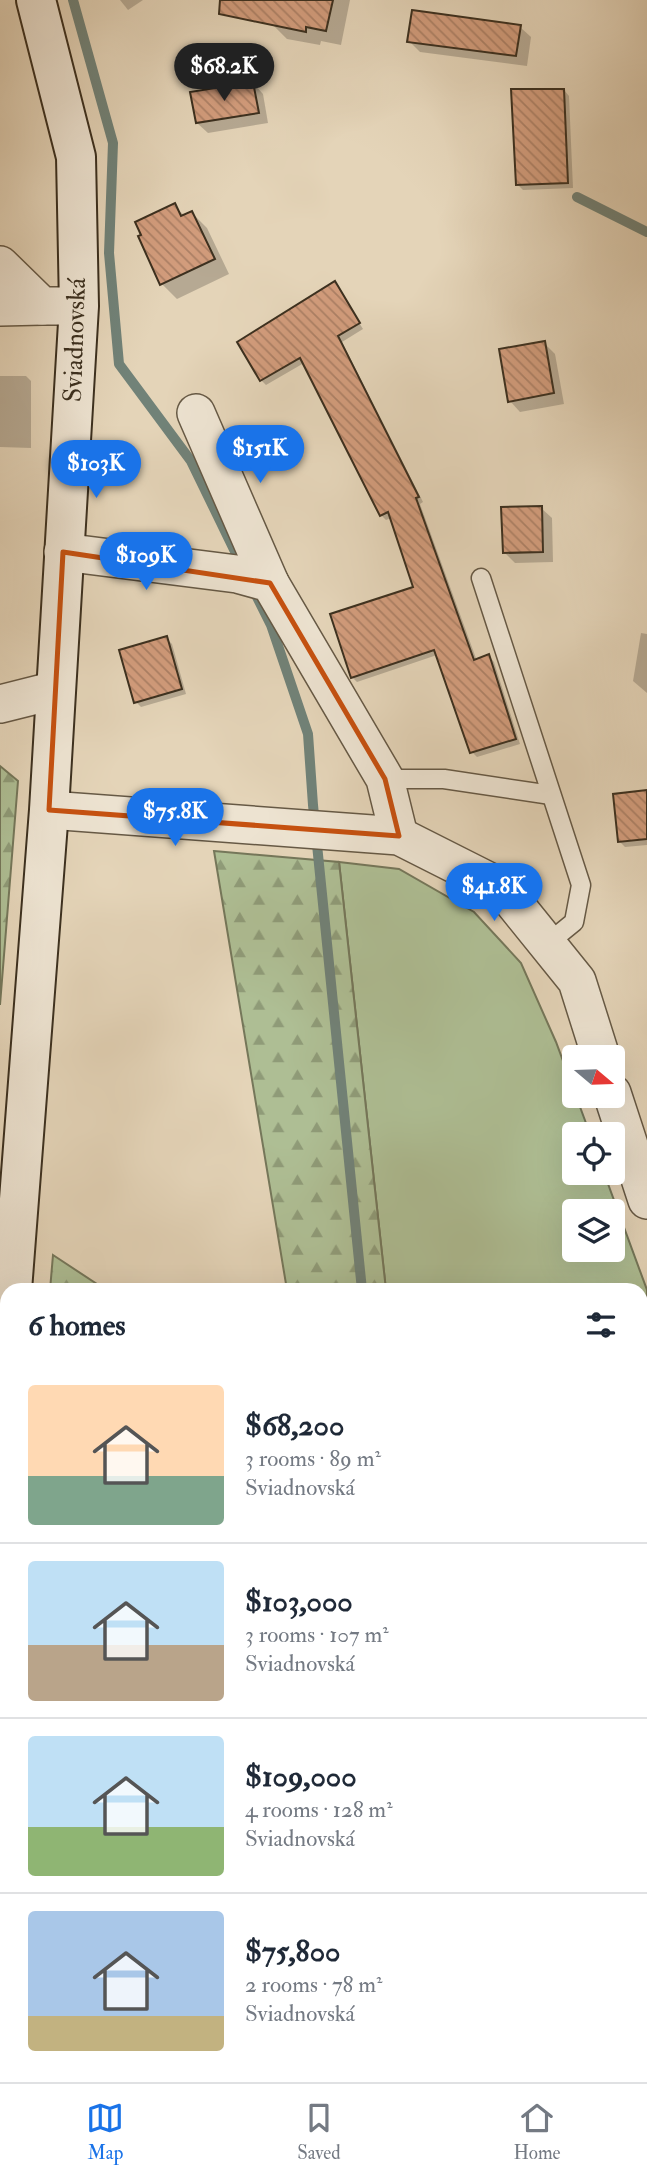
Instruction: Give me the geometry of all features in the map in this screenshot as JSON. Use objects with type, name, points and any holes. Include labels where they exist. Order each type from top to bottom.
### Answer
[{"type":"street","name":"Sviadnovská","points":[[13,1283],[56,690],[63,552],[60,306],[76,157],[36,0]]},
{"type":"street","points":[[0,265],[60,306]]},
{"type":"street","points":[[0,307],[60,306]]},
{"type":"street","points":[[196,413],[254,578],[385,779],[399,836]]},
{"type":"street","points":[[63,552],[254,578]]},
{"type":"street","points":[[0,704],[56,690]]},
{"type":"street","points":[[49,810],[399,836],[502,888],[577,981],[597,1045]]},
{"type":"street","points":[[617,1108],[647,1200]]},
{"type":"lane","points":[[481,578],[581,885],[574,922],[547,944]]},
{"type":"lane","points":[[385,779],[444,779],[551,795]]},
{"type":"highlighted area","points":[[63,552],[270,583],[385,779],[399,836],[49,810]]},
{"type":"green space","points":[[0,766],[18,781],[0,1005]]},
{"type":"green space","points":[[214,851],[339,862],[385,1283],[286,1283]]},
{"type":"green space","points":[[339,862],[399,869],[474,912],[521,963],[562,1058],[562,1108],[580,1108],[586,1122],[562,1122],[562,1185],[608,1185],[614,1199],[562,1199],[562,1262],[625,1262],[625,1230],[644,1283],[385,1283]]},
{"type":"green space","points":[[53,1255],[95,1283],[51,1283]]},
{"type":"building","points":[[220,0],[333,0],[326,31],[306,27],[306,32],[219,14]]},
{"type":"building","points":[[412,10],[521,25],[516,56],[407,42]]},
{"type":"building","points":[[253,82],[259,113],[196,123],[190,92]]},
{"type":"building","points":[[511,89],[564,89],[568,183],[516,185]]},
{"type":"building","points":[[175,203],[181,216],[192,211],[215,259],[160,285],[138,236],[141,235],[135,222]]},
{"type":"building","points":[[335,281],[360,323],[338,336],[419,497],[416,498],[474,660],[489,654],[516,739],[470,753],[434,650],[351,678],[330,614],[413,587],[388,512],[380,516],[300,358],[260,381],[237,342]]},
{"type":"building","points":[[545,341],[554,393],[508,402],[499,349]]},
{"type":"building","points":[[542,506],[543,552],[503,553],[501,507]]},
{"type":"building","points":[[167,636],[182,689],[134,703],[119,650]]},
{"type":"building","points":[[647,790],[647,839],[618,842],[613,794]]},
{"type":"waterway","points":[[73,0],[113,143],[109,253],[119,364],[191,461],[243,568]]},
{"type":"waterway","points":[[577,197],[647,232]]},
{"type":"waterway","points":[[253,589],[271,625],[308,734],[361,1283]]}]
